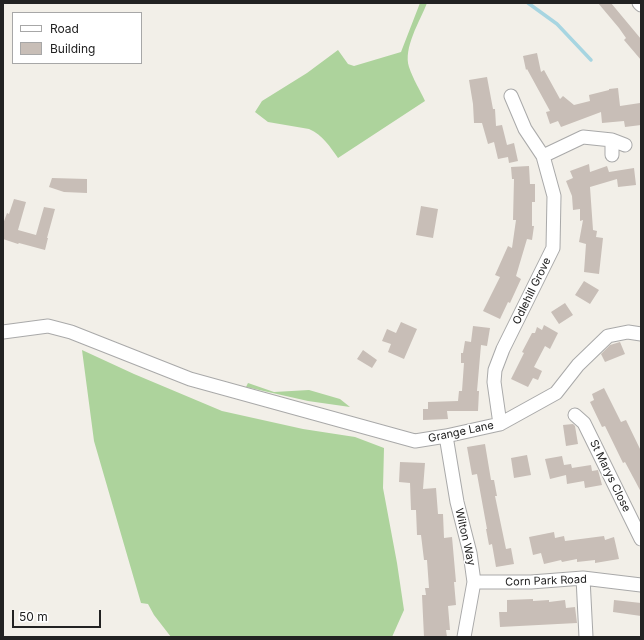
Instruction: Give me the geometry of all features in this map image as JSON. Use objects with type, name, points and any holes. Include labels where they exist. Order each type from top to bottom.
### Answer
[{"type":"street","name":"Odlehill Grove","points":[[500,424],[494,382],[495,370],[503,349],[553,248],[554,196],[543,156],[525,129],[511,96]]},
{"type":"street","points":[[543,156],[583,137],[612,140],[625,145]]},
{"type":"street","points":[[612,140],[612,155]]},
{"type":"street","name":"Grange Lane","points":[[3,332],[48,326],[71,332],[190,379],[415,441],[500,424],[556,393],[578,365],[608,336],[628,332],[641,334]]},
{"type":"street","name":"St Marys Close","points":[[575,415],[584,423],[641,539]]},
{"type":"street","name":"Wilton Way","points":[[446,436],[457,502],[470,553],[474,582],[464,637]]},
{"type":"street","points":[[583,578],[586,637]]},
{"type":"street","name":"Corn Park Road","points":[[474,582],[531,582],[583,578],[641,584]]},
{"type":"green space","points":[[420,3],[427,3],[410,43],[408,60],[409,67],[425,101],[338,158],[326,142],[309,129],[268,122],[255,112],[262,101],[307,73],[338,50],[348,64],[354,66],[401,52]]},
{"type":"green space","points":[[82,350],[134,374],[222,411],[303,429],[355,437],[384,448],[383,488],[404,610],[392,637],[171,637],[154,615],[148,604],[141,603],[94,441]]},
{"type":"green space","points":[[248,383],[274,392],[309,390],[340,399],[350,407],[308,401],[246,387]]},
{"type":"building","points":[[598,3],[611,3],[641,39],[641,60],[624,40],[626,38],[619,28]]},
{"type":"building","points":[[537,53],[541,72],[544,70],[560,99],[563,96],[574,105],[590,101],[589,95],[618,88],[620,106],[640,103],[641,125],[625,127],[624,121],[602,123],[601,112],[561,127],[558,121],[550,124],[546,112],[550,111],[527,69],[526,70],[523,56]]},
{"type":"building","points":[[487,77],[493,109],[495,109],[496,126],[502,125],[507,145],[514,143],[518,161],[509,163],[508,157],[498,159],[494,142],[488,144],[482,123],[474,123],[473,104],[469,80]]},
{"type":"building","points":[[589,164],[590,172],[607,166],[609,172],[634,168],[636,185],[618,187],[617,179],[590,187],[593,230],[597,231],[596,237],[603,238],[599,274],[584,272],[586,244],[579,242],[583,220],[580,221],[580,209],[573,210],[572,196],[566,181],[573,178],[570,171]]},
{"type":"building","points":[[529,166],[530,184],[535,184],[535,202],[532,202],[532,226],[534,226],[532,240],[527,239],[516,276],[521,279],[510,303],[508,302],[500,319],[483,311],[500,277],[495,275],[508,246],[512,248],[516,220],[513,220],[514,179],[512,179],[511,167]]},
{"type":"building","points":[[52,178],[87,179],[87,193],[64,192],[49,187]]},
{"type":"building","points":[[14,199],[26,202],[18,230],[36,235],[44,207],[55,209],[45,250],[3,239],[3,224],[7,213],[9,214]]},
{"type":"building","points":[[421,206],[438,209],[433,238],[416,235]]},
{"type":"building","points":[[584,281],[599,290],[590,304],[575,295]]},
{"type":"building","points":[[565,303],[573,315],[559,324],[551,312]]},
{"type":"building","points":[[401,322],[417,329],[404,359],[388,352],[391,344],[382,341],[387,329],[396,333]]},
{"type":"building","points":[[544,325],[558,333],[550,349],[545,346],[534,367],[542,371],[538,380],[533,378],[528,387],[511,379],[524,353],[522,352],[532,333],[535,333],[537,327],[542,330]]},
{"type":"building","points":[[473,326],[490,328],[487,346],[481,345],[477,391],[479,391],[478,411],[447,411],[448,419],[423,420],[423,409],[428,409],[428,402],[458,401],[459,391],[462,391],[464,363],[461,363],[461,353],[463,353],[465,341],[471,342]]},
{"type":"building","points":[[620,342],[625,354],[605,362],[601,354],[610,345]]},
{"type":"building","points":[[363,350],[377,360],[372,368],[357,359]]},
{"type":"building","points":[[604,388],[621,422],[626,420],[641,451],[641,492],[625,462],[623,463],[605,426],[602,427],[590,402],[594,400],[592,394]]},
{"type":"building","points":[[573,424],[575,426],[578,444],[566,446],[563,425]]},
{"type":"building","points":[[485,444],[491,480],[494,480],[497,496],[495,496],[506,549],[511,548],[514,564],[496,567],[492,544],[489,545],[477,474],[472,475],[467,447]]},
{"type":"building","points":[[527,455],[531,475],[514,478],[511,458]]},
{"type":"building","points":[[562,456],[564,465],[571,464],[572,468],[591,465],[592,471],[598,470],[602,485],[585,488],[584,481],[567,484],[566,475],[550,479],[545,459]]},
{"type":"building","points":[[400,462],[425,463],[423,489],[436,488],[438,514],[443,514],[444,538],[452,537],[456,582],[454,582],[456,605],[448,606],[450,630],[446,630],[447,637],[424,637],[422,595],[426,595],[425,588],[429,588],[427,560],[424,560],[421,535],[417,535],[416,510],[411,510],[410,483],[399,482]]},
{"type":"building","points":[[554,532],[555,538],[564,536],[565,541],[604,536],[605,540],[614,537],[619,559],[595,563],[595,560],[577,562],[577,559],[562,562],[561,560],[544,564],[541,553],[533,555],[529,537]]},
{"type":"building","points":[[533,599],[533,601],[549,600],[549,602],[565,600],[566,608],[575,607],[577,623],[500,627],[499,612],[507,612],[507,600]]},
{"type":"building","points":[[614,600],[641,603],[641,616],[613,612]]},
{"type":"waterway","points":[[528,3],[557,24],[591,60]]}]
